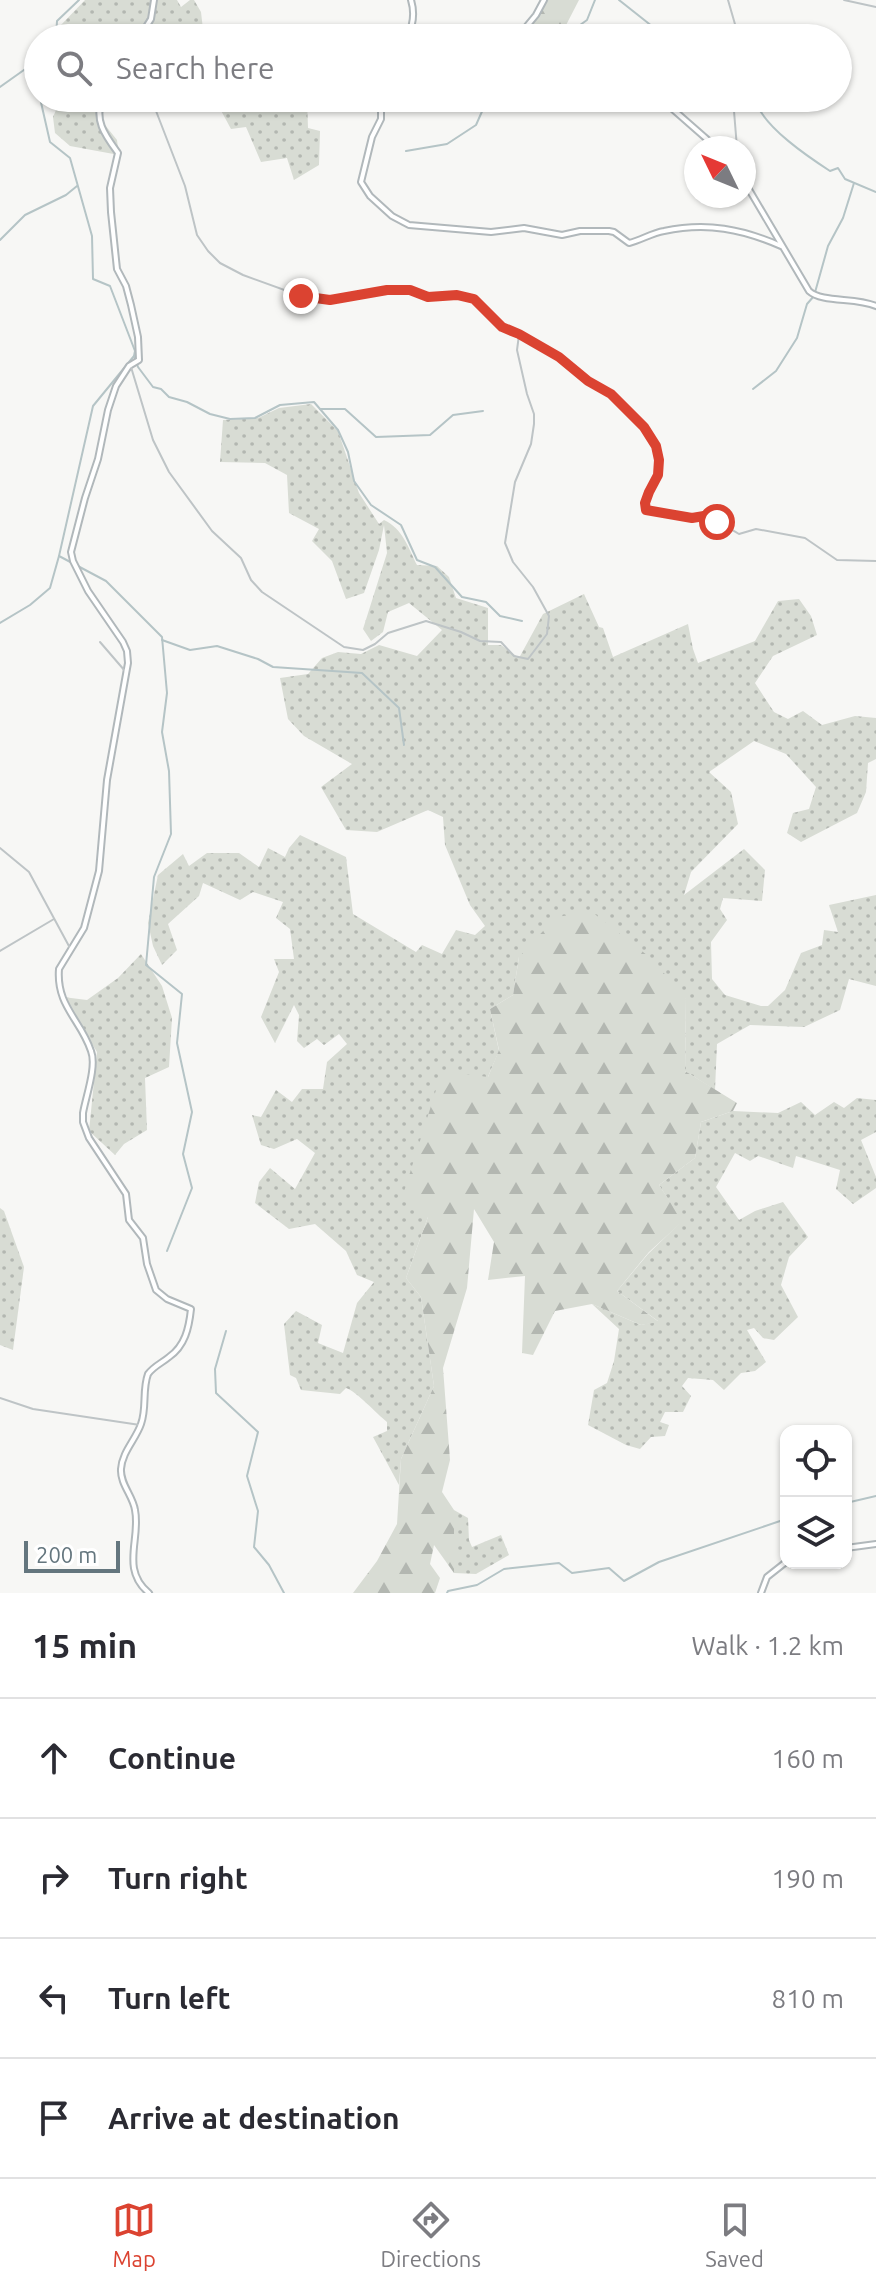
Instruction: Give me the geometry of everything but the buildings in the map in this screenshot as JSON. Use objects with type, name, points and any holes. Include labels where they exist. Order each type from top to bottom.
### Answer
[{"type":"street","points":[[148,24],[154,0]]},
{"type":"street","points":[[411,0],[412,24]]},
{"type":"street","points":[[529,24],[544,0]]},
{"type":"street","points":[[728,0],[735,24]]},
{"type":"street","points":[[844,0],[876,7]]},
{"type":"street","points":[[99,112],[99,124],[118,153],[110,188],[117,269],[131,305],[139,360],[131,365],[116,386],[71,552],[88,591],[123,642],[128,657],[107,780],[99,871],[86,923],[59,969],[58,985],[63,1003],[91,1049],[93,1059],[83,1122],[97,1151],[126,1194],[129,1220],[143,1238],[147,1264],[156,1290],[167,1299],[191,1309],[184,1341],[148,1374],[141,1425],[122,1460],[121,1475],[136,1511],[134,1568],[139,1583],[149,1593]]},
{"type":"street","points":[[156,112],[185,186],[197,235],[208,251],[227,268],[301,296],[330,300],[387,290],[410,290],[428,297],[469,297],[496,323],[559,357],[588,381],[611,394],[644,427],[656,446],[659,460],[658,475],[645,503],[648,512],[692,518],[710,515],[718,524],[730,527],[739,534],[756,529],[805,538],[837,560],[876,561]]},
{"type":"street","points":[[381,112],[361,182],[370,196],[392,216],[409,225],[491,232],[524,228],[562,235],[580,231],[609,231],[629,243],[662,231],[698,225],[743,231],[781,246]]},
{"type":"street","points":[[676,112],[703,136]]},
{"type":"street","points":[[734,112],[736,136]]},
{"type":"street","points":[[756,202],[814,296],[856,300],[876,306]]},
{"type":"street","points":[[131,365],[153,440],[169,472],[212,531],[241,558],[251,580],[262,592],[344,647],[363,650],[388,633],[426,621],[480,641],[501,642],[514,656],[528,659],[547,634],[549,616],[533,587],[513,562],[505,543],[515,482],[531,444],[534,424],[517,350],[519,334]]},
{"type":"street","points":[[100,642],[127,673]]},
{"type":"street","points":[[0,848],[29,872],[70,949]]},
{"type":"street","points":[[0,951],[54,918]]},
{"type":"street","points":[[0,1398],[33,1409],[141,1425]]},
{"type":"street","points":[[852,1547],[876,1544]]},
{"type":"street","points":[[761,1593],[767,1577],[780,1566]]},
{"type":"green space","points":[[85,0],[177,0],[181,7],[194,0],[201,12],[202,24],[62,24]]},
{"type":"green space","points":[[544,0],[579,0],[567,24],[531,24]]},
{"type":"green space","points":[[55,112],[104,112],[101,120],[117,140],[119,155],[70,146],[55,133]]},
{"type":"green space","points":[[222,112],[307,112],[308,128],[320,131],[319,165],[294,180],[287,158],[261,162],[246,127],[231,129]]},
{"type":"green space","points":[[311,404],[338,431],[359,493],[379,524],[384,520],[396,528],[417,565],[437,566],[449,577],[456,598],[488,608],[488,645],[501,645],[519,658],[543,614],[584,594],[599,627],[603,628],[613,657],[688,624],[698,663],[755,641],[778,601],[799,599],[811,616],[817,635],[773,656],[755,683],[774,712],[788,719],[803,711],[822,725],[855,716],[876,718],[876,759],[868,763],[866,792],[857,813],[801,842],[787,833],[793,813],[809,809],[816,787],[786,754],[754,741],[709,772],[731,792],[738,824],[691,872],[684,895],[744,849],[765,870],[762,901],[723,898],[720,909],[727,920],[711,942],[712,979],[725,995],[768,1006],[785,990],[801,953],[822,945],[824,930],[838,932],[829,905],[876,895],[876,986],[849,979],[840,1010],[804,1027],[750,1025],[717,1044],[715,1090],[685,1071],[686,999],[519,957],[513,995],[490,1009],[499,1051],[428,1217],[406,1278],[421,1297],[434,1386],[401,1459],[399,1485],[373,1437],[387,1431],[387,1422],[346,1388],[340,1394],[301,1390],[296,1378],[290,1375],[284,1324],[296,1311],[322,1325],[318,1343],[343,1353],[357,1303],[374,1282],[357,1275],[346,1251],[315,1224],[289,1229],[255,1203],[259,1182],[270,1168],[295,1189],[315,1153],[297,1139],[274,1149],[261,1145],[252,1115],[261,1117],[276,1090],[292,1102],[302,1089],[323,1089],[327,1062],[347,1044],[339,1034],[324,1045],[317,1039],[304,1048],[297,1041],[299,1015],[294,1005],[275,1043],[261,1017],[279,972],[274,959],[294,959],[290,929],[276,918],[283,902],[253,892],[240,900],[203,883],[199,896],[168,924],[177,950],[162,965],[153,946],[148,923],[158,875],[183,854],[189,866],[207,853],[239,853],[259,867],[268,848],[285,857],[300,835],[346,857],[353,914],[416,952],[422,945],[442,954],[456,930],[475,935],[485,926],[470,905],[445,845],[443,817],[428,810],[377,832],[346,830],[321,787],[352,764],[304,736],[288,719],[280,678],[308,674],[322,658],[338,652],[361,654],[379,645],[417,656],[442,630],[409,603],[388,612],[383,632],[371,641],[363,629],[387,553],[384,525],[364,593],[346,599],[332,561],[312,541],[319,529],[289,513],[287,475],[265,463],[220,462],[223,420],[258,418],[279,408]]},
{"type":"green space","points":[[592,912],[652,959],[686,999],[685,1071],[737,1103],[733,1111],[701,1122],[695,1158],[659,1185],[683,1221],[649,1252],[617,1291],[659,1322],[641,1325],[592,1304],[555,1311],[533,1355],[522,1353],[525,1276],[488,1280],[494,1242],[474,1209],[467,1288],[443,1368],[450,1460],[442,1492],[454,1510],[454,1573],[434,1545],[430,1564],[440,1578],[435,1593],[353,1593],[377,1561],[397,1524],[401,1459],[434,1386],[421,1297],[406,1278],[428,1217],[402,1198],[442,1071],[488,1077],[499,1050],[490,1009],[513,995],[519,957],[556,917]]},
{"type":"green space","points":[[141,954],[162,986],[172,1018],[169,1067],[145,1078],[147,1130],[124,1144],[115,1155],[89,1131],[97,1052],[63,997],[87,1000],[118,978]]},
{"type":"green space","points":[[857,1098],[876,1100],[876,1132],[861,1140],[876,1177],[876,1188],[853,1204],[836,1189],[840,1170],[796,1156],[793,1168],[758,1156],[750,1161],[735,1153],[716,1187],[739,1220],[783,1202],[808,1237],[789,1257],[781,1285],[798,1317],[774,1340],[763,1338],[754,1328],[747,1330],[766,1362],[755,1371],[741,1373],[724,1390],[713,1380],[688,1378],[682,1386],[691,1396],[683,1412],[665,1412],[660,1422],[669,1425],[665,1436],[651,1437],[640,1449],[588,1425],[594,1390],[607,1383],[619,1329],[592,1304],[641,1325],[658,1321],[617,1291],[648,1254],[682,1221],[659,1185],[695,1158],[701,1122],[733,1111],[778,1113],[801,1102],[815,1115],[834,1102],[844,1108]]},
{"type":"green space","points":[[0,1208],[4,1211],[24,1267],[13,1350],[0,1345]]},
{"type":"green space","points":[[454,1510],[468,1518],[472,1547],[501,1535],[509,1555],[476,1574],[454,1573]]},
{"type":"waterway","points":[[57,24],[79,0]]},
{"type":"waterway","points":[[581,24],[587,20],[595,0]]},
{"type":"waterway","points":[[619,0],[649,24]]},
{"type":"waterway","points":[[0,87],[24,70]]},
{"type":"waterway","points":[[43,112],[50,142],[70,158],[92,236],[93,279],[110,286],[135,351],[93,406],[59,556],[106,581],[162,637],[167,693],[162,732],[169,771],[171,834],[154,877],[146,965],[182,994],[177,1043],[192,1112],[183,1154],[192,1188],[167,1251]]},
{"type":"waterway","points":[[406,151],[447,144],[476,125],[482,112]]},
{"type":"waterway","points":[[760,112],[799,150],[830,171],[838,168],[845,179],[876,192]]},
{"type":"waterway","points":[[753,389],[776,371],[797,338],[807,304],[814,296],[828,246],[843,218],[854,183]]},
{"type":"waterway","points":[[0,240],[25,215],[66,195],[77,186]]},
{"type":"waterway","points":[[134,356],[153,387],[210,414],[230,419],[255,418],[280,405],[314,402],[338,430],[348,452],[354,481],[371,505],[401,525],[417,560],[435,567],[462,597],[486,602],[500,616],[522,621]]},
{"type":"waterway","points":[[320,409],[345,409],[376,437],[430,435],[453,415],[483,411]]},
{"type":"waterway","points":[[0,623],[30,605],[50,588],[59,556]]},
{"type":"waterway","points":[[162,640],[190,650],[217,646],[273,667],[362,673],[399,708],[404,745]]},
{"type":"waterway","points":[[226,1331],[215,1369],[216,1393],[258,1432],[247,1476],[258,1511],[254,1547],[269,1565],[284,1593]]},
{"type":"waterway","points":[[852,1502],[876,1496]]},
{"type":"waterway","points":[[447,1593],[477,1585],[504,1569],[559,1563],[572,1573],[609,1568],[624,1581],[659,1562],[780,1521]]},
{"type":"route","points":[[301,296],[330,300],[387,290],[410,290],[428,297],[457,295],[474,299],[496,323],[559,357],[602,391],[611,394],[644,427],[656,446],[659,460],[658,475],[645,503],[648,512],[692,518],[710,515],[717,522]]}]
